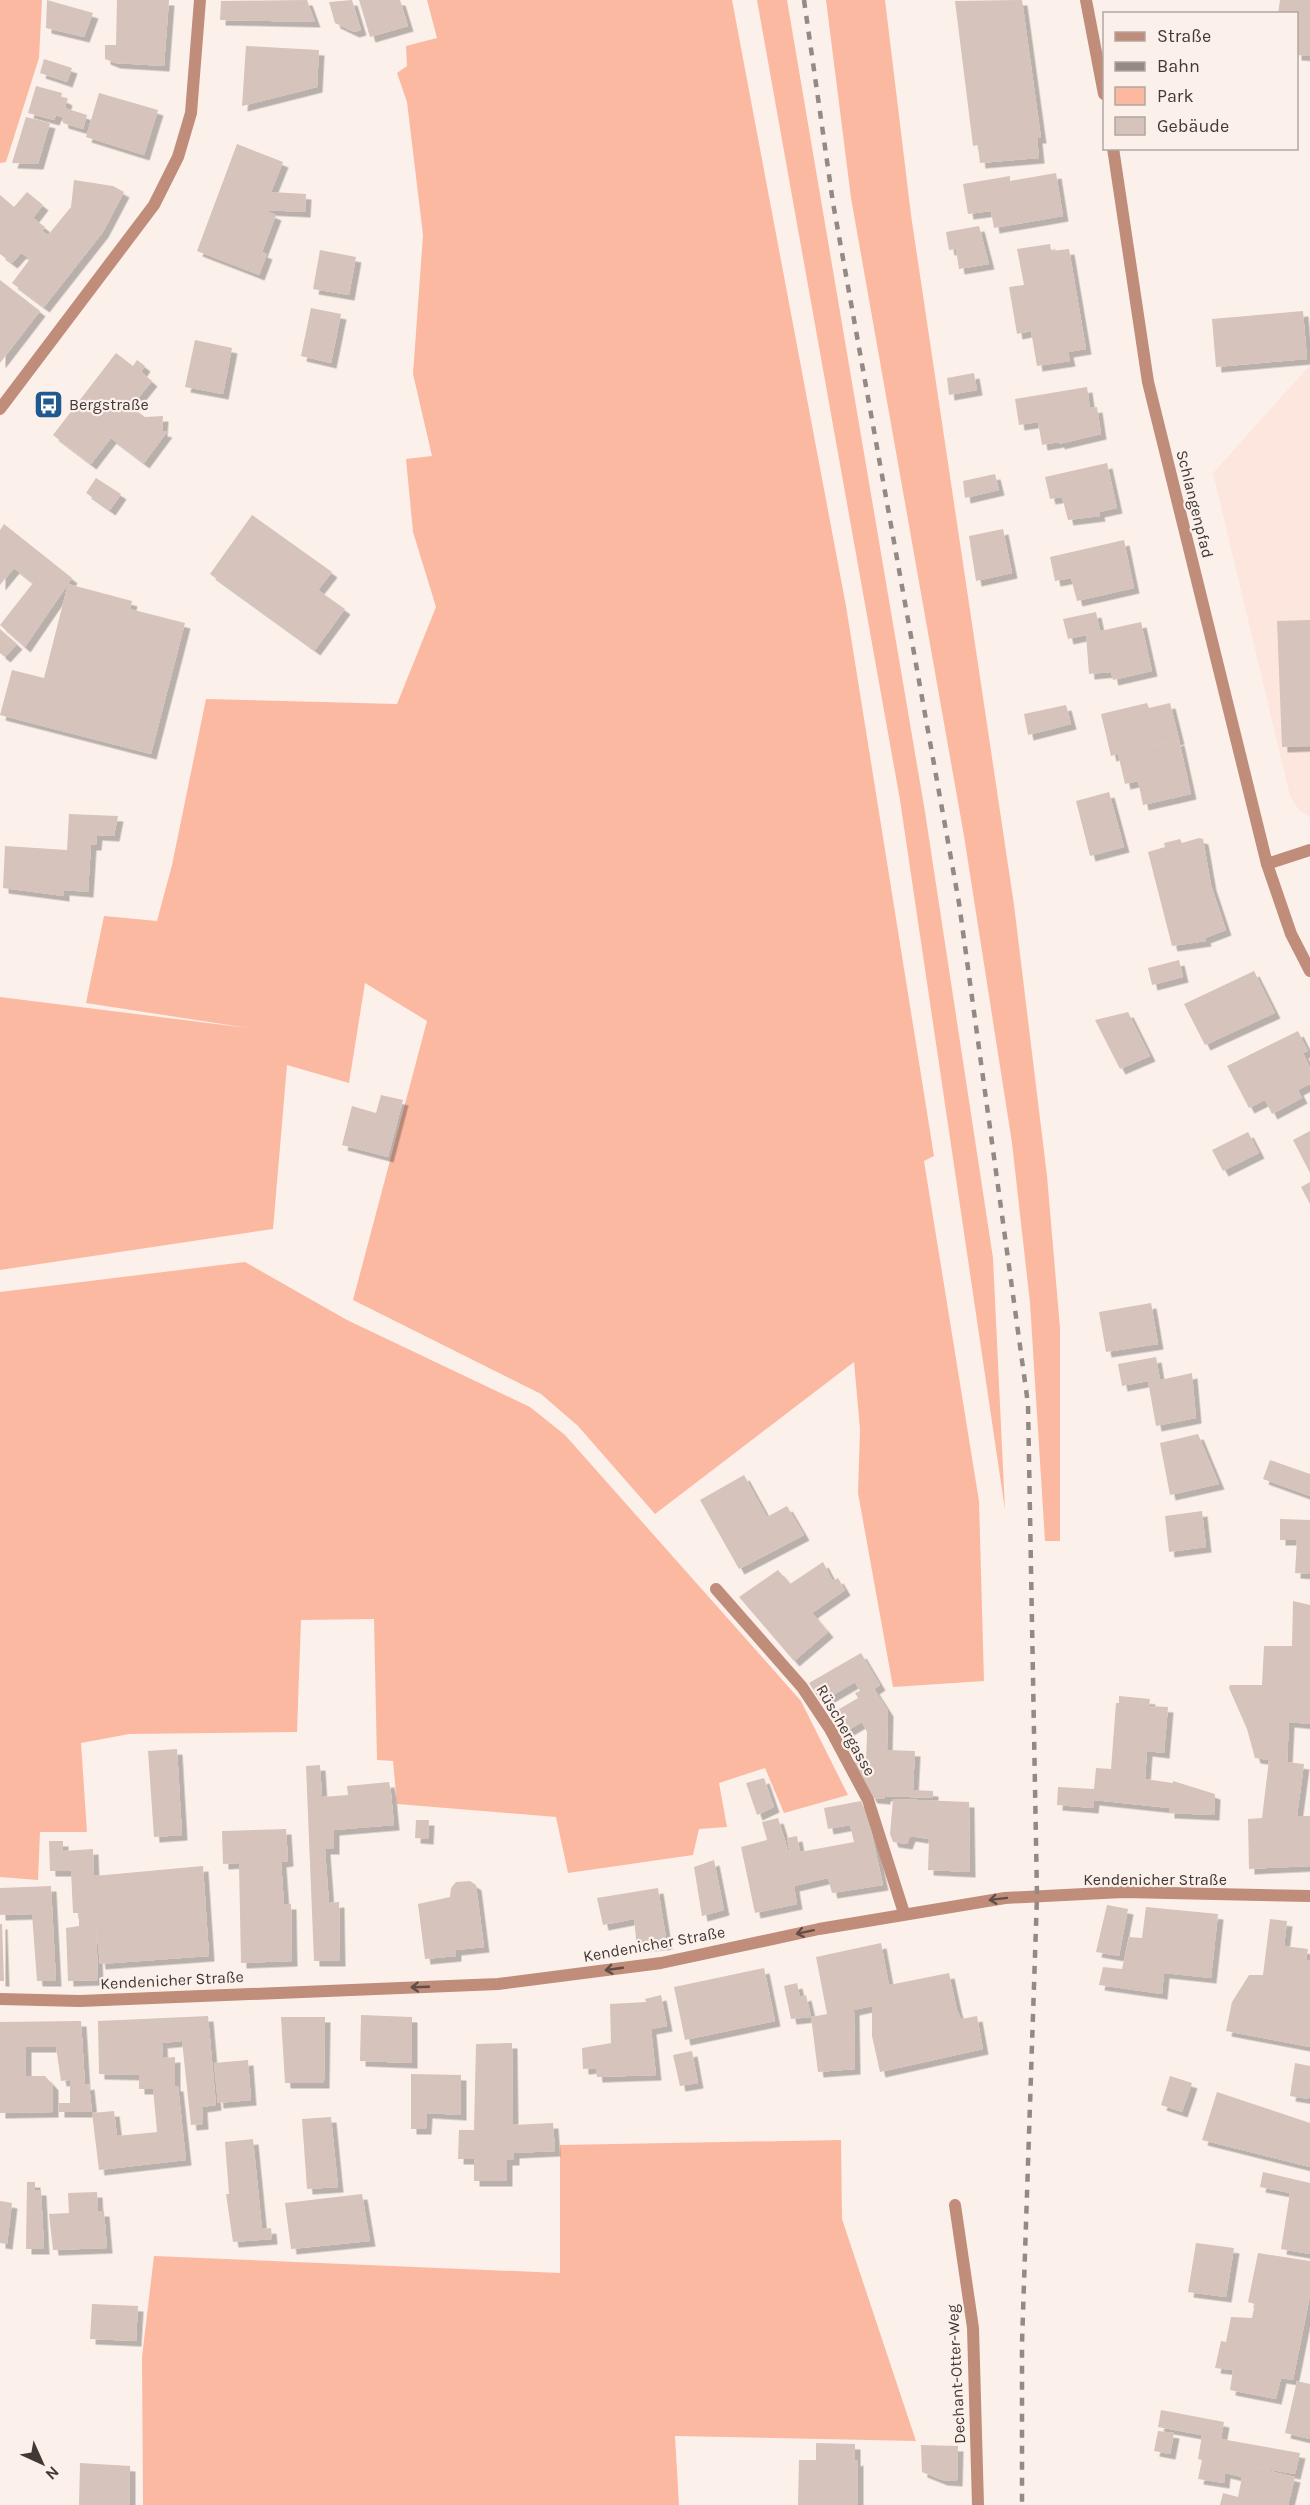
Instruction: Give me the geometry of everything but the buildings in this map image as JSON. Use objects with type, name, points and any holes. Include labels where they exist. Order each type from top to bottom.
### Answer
[{"type":"street","points":[[0,409],[154,205],[178,158],[191,113],[200,0]]},
{"type":"street","points":[[1086,0],[1103,89]]},
{"type":"street","name":"Schlangenpfad","points":[[1113,150],[1148,382],[1267,864],[1291,934],[1310,971]]},
{"type":"street","points":[[1267,864],[1310,850]]},
{"type":"street","name":"Rüschergasse","points":[[717,1589],[802,1687],[830,1730],[868,1800],[904,1913]]},
{"type":"street","name":"Kendenicher Straße","points":[[0,1999],[80,2001],[498,1984],[661,1963],[904,1913],[1005,1898],[1124,1892],[1310,1896]]},
{"type":"street","name":"Dechant-Otter-Weg","points":[[955,2205],[973,2328],[978,2505]]},
{"type":"shaded area","points":[[1310,365],[1310,817],[1299,810],[1290,796],[1213,473]]},
{"type":"green space","points":[[0,0],[42,0],[39,58],[6,162],[0,163]]},
{"type":"green space","points":[[427,0],[732,0],[846,606],[934,1156],[924,1161],[979,1501],[984,1681],[893,1687],[858,1493],[860,1429],[854,1362],[655,1514],[578,1426],[541,1394],[353,1300],[427,1021],[365,983],[349,1083],[287,1065],[273,1229],[0,1270],[0,997],[248,1028],[86,1003],[104,916],[157,921],[172,865],[206,699],[397,704],[436,607],[413,532],[406,459],[432,456],[413,374],[423,235],[407,102],[397,73],[407,66],[406,46],[437,38]]},
{"type":"green space","points":[[757,0],[787,0],[925,812],[993,1258],[1005,1510],[900,800]]},
{"type":"green space","points":[[826,0],[885,0],[911,215],[1014,905],[1047,1176],[1060,1328],[1060,1541],[1045,1541],[1030,1303],[1012,1143],[964,836],[851,198]]},
{"type":"green space","points":[[245,1262],[347,1320],[530,1407],[565,1435],[801,1701],[848,1795],[784,1813],[765,1768],[719,1783],[727,1827],[699,1829],[693,1855],[568,1873],[556,1817],[397,1804],[393,1761],[377,1760],[374,1619],[301,1620],[297,1732],[129,1734],[81,1743],[87,1832],[40,1832],[38,1880],[0,1877],[0,1292]]},
{"type":"green space","points":[[841,2140],[842,2219],[916,2441],[675,2436],[679,2505],[143,2505],[142,2357],[154,2256],[560,2273],[560,2145]]},
{"type":"railway","points":[[804,0],[833,203],[959,903],[1028,1404],[1037,1896],[1022,2343],[1022,2505]]},
{"type":"place","name":"Bergstraße","points":[[48,404]]}]
